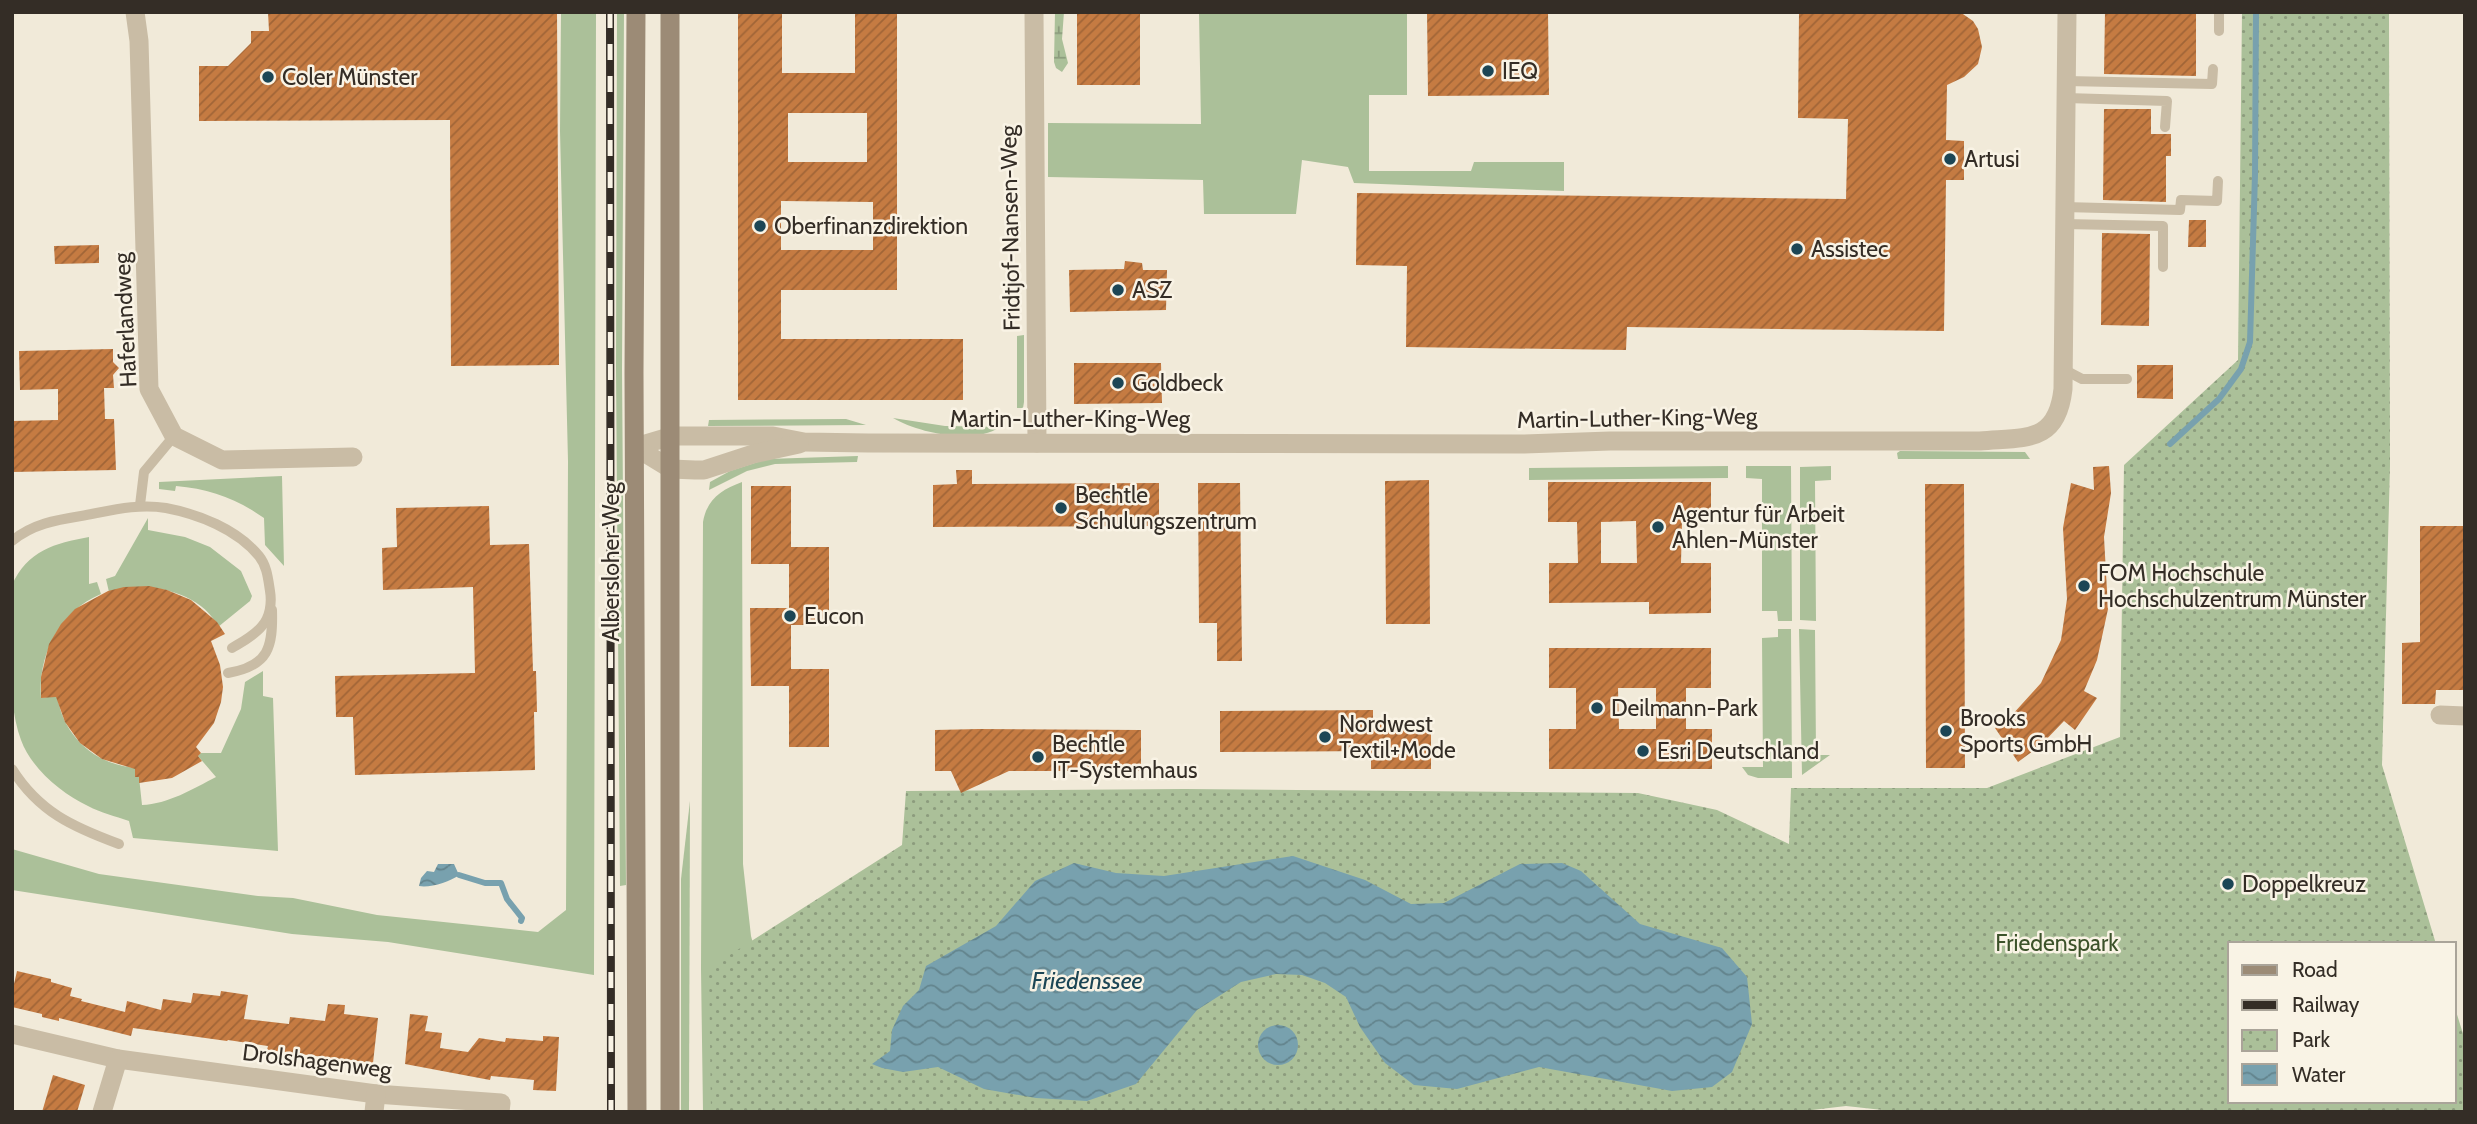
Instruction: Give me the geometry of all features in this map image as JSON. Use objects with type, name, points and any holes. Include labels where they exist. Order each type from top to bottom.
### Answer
[{"type":"main road","name":"Albersloher Weg","points":[[636,12],[637,1112]]},
{"type":"main road","points":[[670,12],[670,1112]]},
{"type":"street","name":"Haferlandweg","points":[[135,12],[139,41],[149,389],[174,436]]},
{"type":"street","name":"Fridtjof-Nansen-Weg","points":[[1034,12],[1037,443]]},
{"type":"street","name":"Martin-Luther-King-Weg","points":[[635,447],[672,436],[773,436],[804,442],[1524,444],[2032,437],[2047,430],[2059,410],[2063,369],[2067,12]]},
{"type":"street","points":[[174,436],[222,460],[353,457]]},
{"type":"street","name":"Martin-Luther-King-Weg","points":[[671,469],[704,470],[752,454],[804,442]]},
{"type":"street","points":[[635,447],[671,469]]},
{"type":"street","points":[[2440,715],[2465,716]]},
{"type":"street","name":"Drolshagenweg","points":[[12,1034],[118,1059],[375,1103],[501,1103],[500,1112]]},
{"type":"street","points":[[102,1112],[118,1059]]},
{"type":"lane","points":[[2218,31],[2219,12]]},
{"type":"lane","points":[[2066,90],[2212,83],[2213,69]]},
{"type":"lane","points":[[2066,90],[2167,101],[2165,127]]},
{"type":"lane","points":[[2064,216],[2180,210],[2181,200],[2217,201],[2218,181]]},
{"type":"lane","points":[[2064,216],[2164,226],[2163,267]]},
{"type":"lane","points":[[2063,369],[2082,379],[2127,379]]},
{"type":"lane","points":[[140,505],[144,472],[174,436]]},
{"type":"lane","points":[[12,541],[51,521],[140,505],[187,513],[217,524],[239,538],[260,557],[268,572],[271,597],[272,626],[268,651],[257,662],[228,673]]},
{"type":"lane","points":[[232,649],[261,628],[268,618],[271,597]]},
{"type":"lane","points":[[12,769],[46,809],[77,828],[119,844]]},
{"type":"green space","points":[[561,12],[596,12],[594,975],[388,942],[292,934],[12,890],[12,849],[99,874],[258,896],[293,898],[377,915],[538,932],[566,910],[568,461],[560,131]]},
{"type":"green space","points":[[617,12],[624,12],[622,369],[626,885],[620,886],[616,369]]},
{"type":"green space","points":[[1055,12],[1064,12],[1062,39],[1068,63],[1062,72],[1056,68],[1054,62]]},
{"type":"green space","points":[[1199,12],[1407,12],[1407,95],[1369,95],[1369,171],[1471,171],[1474,162],[1564,162],[1564,191],[1354,183],[1348,167],[1302,160],[1296,214],[1204,214],[1203,180],[1048,177],[1048,123],[1201,124]]},
{"type":"green space","name":"Friedenspark","points":[[2242,12],[2389,12],[2390,466],[2382,765],[2435,942],[2228,942],[2228,1103],[2456,1103],[2456,1011],[2465,1040],[2465,1112],[1901,1112],[1846,1106],[1795,1112],[711,1112],[709,968],[902,845],[906,791],[1185,789],[1638,793],[1717,810],[1789,844],[1791,788],[1987,788],[2120,737],[2124,465],[2238,360]]},
{"type":"green space","points":[[1024,335],[1024,402],[1023,408],[1017,408],[1017,336]]},
{"type":"green space","points":[[893,418],[945,426],[1000,427],[976,435],[946,435],[917,428]]},
{"type":"green space","points":[[846,419],[866,425],[708,426],[709,420]]},
{"type":"green space","points":[[2025,452],[2030,459],[1898,459],[1897,453]]},
{"type":"green space","points":[[858,456],[857,462],[775,464],[747,471],[709,490],[710,482],[730,471],[767,459]]},
{"type":"green space","points":[[1728,466],[1728,478],[1529,480],[1529,468]]},
{"type":"green space","points":[[1746,466],[1791,466],[1792,621],[1778,621],[1777,611],[1762,611],[1762,479],[1746,478]]},
{"type":"green space","points":[[1831,466],[1831,480],[1815,481],[1816,621],[1800,620],[1800,467]]},
{"type":"green space","points":[[282,476],[284,566],[265,545],[264,518],[254,511],[223,496],[200,490],[176,486],[175,491],[159,489],[159,482]]},
{"type":"green space","points":[[742,482],[743,864],[751,936],[777,1031],[750,1112],[703,1112],[703,522],[708,507],[716,496]]},
{"type":"green space","points":[[148,518],[148,530],[185,537],[210,547],[241,571],[252,596],[250,601],[218,627],[199,605],[170,591],[138,587],[109,592],[106,579],[115,576]]},
{"type":"green space","points":[[89,537],[89,584],[97,582],[101,594],[73,612],[54,637],[43,667],[41,698],[57,695],[66,723],[83,745],[94,754],[106,761],[135,768],[139,777],[142,805],[152,804],[180,795],[216,777],[198,756],[201,753],[221,753],[241,709],[245,682],[263,671],[263,696],[273,698],[278,851],[133,838],[129,821],[93,808],[68,795],[48,779],[32,760],[21,740],[13,704],[12,585],[18,573],[43,550]]},
{"type":"green space","points":[[1778,629],[1791,629],[1792,778],[1758,778],[1748,775],[1742,767],[1763,767],[1762,638],[1778,637]]},
{"type":"green space","points":[[1799,629],[1815,630],[1816,755],[1830,755],[1802,775]]},
{"type":"green space","points":[[690,801],[689,1112],[681,1112],[681,879]]},
{"type":"water","name":"Friedenssee","points":[[1293,856],[1365,880],[1411,904],[1444,903],[1520,864],[1562,863],[1581,871],[1640,924],[1722,948],[1747,977],[1752,1024],[1732,1072],[1712,1087],[1672,1091],[1539,1067],[1457,1089],[1414,1085],[1385,1063],[1360,1027],[1346,997],[1325,983],[1302,975],[1276,974],[1241,982],[1197,1010],[1136,1084],[1087,1101],[1036,1098],[984,1089],[938,1067],[903,1072],[872,1064],[890,1051],[892,1030],[903,1006],[919,990],[926,966],[996,926],[1035,881],[1074,863],[1116,873],[1164,876]]},
{"type":"water","points":[[438,864],[454,864],[459,875],[440,884],[419,886],[427,871],[434,872]]},
{"type":"water","points":[[1278,1025],[1292,1031],[1298,1045],[1292,1059],[1278,1065],[1264,1059],[1258,1045],[1264,1031]]},
{"type":"building","points":[[268,12],[557,12],[559,365],[451,366],[450,120],[199,121],[199,66],[228,66],[251,43],[251,31],[269,31]]},
{"type":"building","name":"Oberfinanzdirektion","points":[[738,12],[782,12],[782,73],[855,73],[855,12],[897,12],[897,290],[781,290],[781,339],[963,339],[963,400],[738,400]],"holes":[[[788,113],[867,113],[867,162],[788,162]],[[781,201],[873,202],[873,250],[781,250]]]},
{"type":"building","points":[[1079,12],[1140,12],[1140,85],[1077,85]]},
{"type":"building","name":"IEQ","points":[[1427,12],[1548,12],[1549,95],[1428,96]]},
{"type":"building","points":[[1799,12],[1960,12],[1973,21],[1978,29],[1982,47],[1978,64],[1964,77],[1947,85],[1946,140],[1964,141],[1964,180],[1946,180],[1944,331],[1627,327],[1626,350],[1406,347],[1407,266],[1356,265],[1357,193],[1846,199],[1848,119],[1798,118]]},
{"type":"building","points":[[2105,12],[2196,12],[2196,76],[2104,74]]},
{"type":"building","points":[[2104,109],[2151,109],[2151,134],[2171,134],[2171,156],[2166,156],[2166,202],[2103,200]]},
{"type":"building","points":[[2189,220],[2206,220],[2206,247],[2188,247]]},
{"type":"building","points":[[2102,233],[2150,234],[2149,326],[2101,325]]},
{"type":"building","points":[[99,245],[99,263],[55,264],[54,246]]},
{"type":"building","name":"ASZ","points":[[1125,261],[1142,263],[1143,270],[1167,270],[1166,310],[1070,312],[1069,270],[1124,269]]},
{"type":"building","points":[[113,349],[113,362],[119,368],[113,375],[114,388],[104,388],[105,419],[114,419],[116,470],[12,472],[12,421],[58,420],[58,389],[20,390],[19,351]]},
{"type":"building","name":"Goldbeck","points":[[1074,363],[1161,363],[1162,403],[1074,404]]},
{"type":"building","points":[[2137,365],[2173,365],[2173,399],[2137,398]]},
{"type":"building","points":[[2109,466],[2111,493],[2104,537],[2108,609],[2097,660],[2084,691],[2097,698],[2075,730],[2064,721],[2040,746],[2018,762],[1995,728],[2012,715],[2041,683],[2061,640],[2067,599],[2063,528],[2071,483],[2094,490],[2093,467]]},
{"type":"building","points":[[956,470],[972,470],[972,484],[1159,483],[1159,526],[933,527],[933,485],[957,484]]},
{"type":"building","points":[[1429,480],[1430,624],[1386,624],[1385,481]]},
{"type":"building","points":[[1548,482],[1711,482],[1711,521],[1682,521],[1681,563],[1711,563],[1711,613],[1649,614],[1649,602],[1549,603],[1549,563],[1578,563],[1577,522],[1548,522]],"holes":[[[1636,521],[1637,563],[1601,563],[1601,522]]]},
{"type":"building","points":[[1198,483],[1240,483],[1242,661],[1217,661],[1217,623],[1199,623]]},
{"type":"building","points":[[1925,484],[1964,484],[1965,768],[1926,768]]},
{"type":"building","name":"Eucon","points":[[751,486],[791,486],[791,547],[829,547],[829,625],[791,625],[791,669],[829,669],[829,747],[789,747],[789,686],[751,686],[750,608],[789,608],[789,564],[751,564]]},
{"type":"building","points":[[489,506],[490,545],[529,544],[533,671],[536,671],[535,770],[355,775],[353,717],[336,717],[335,676],[475,673],[473,587],[383,590],[382,548],[397,547],[396,508]]},
{"type":"building","points":[[2420,526],[2465,526],[2465,690],[2436,690],[2435,704],[2402,704],[2402,643],[2420,642]]},
{"type":"building","points":[[149,586],[191,600],[217,622],[225,634],[211,641],[220,665],[223,687],[214,723],[196,747],[201,753],[198,756],[202,761],[172,778],[139,783],[139,777],[135,777],[135,769],[102,759],[80,743],[65,722],[56,697],[41,698],[41,677],[49,644],[61,624],[75,609],[108,591]]},
{"type":"building","name":"Deilmann-Park","points":[[1549,648],[1711,648],[1711,688],[1686,688],[1686,729],[1712,729],[1712,769],[1549,769],[1549,729],[1576,729],[1576,688],[1549,688]],"holes":[[[1618,688],[1656,688],[1656,729],[1619,729]]]},
{"type":"building","name":"Nordwest Textil+Mode","points":[[1373,710],[1373,722],[1431,722],[1431,769],[1371,769],[1371,751],[1220,752],[1220,711]]},
{"type":"building","name":"Bechtle IT-Systemhaus","points":[[935,730],[1141,730],[1141,771],[1009,771],[961,793],[951,771],[935,771]]},
{"type":"building","points":[[17,971],[51,979],[51,982],[72,988],[70,996],[82,999],[81,1001],[125,1012],[127,1001],[161,1010],[163,999],[191,1003],[193,993],[220,996],[221,991],[248,995],[244,1019],[289,1024],[290,1017],[325,1021],[328,1004],[345,1005],[344,1014],[378,1018],[373,1063],[267,1050],[268,1046],[133,1028],[131,1036],[59,1018],[59,1021],[42,1017],[42,1014],[12,1007],[12,984]]},
{"type":"building","points":[[410,1014],[428,1016],[425,1031],[442,1033],[440,1048],[468,1052],[479,1038],[505,1042],[506,1038],[543,1041],[543,1036],[559,1037],[556,1091],[533,1090],[534,1080],[491,1076],[490,1080],[405,1064]]},
{"type":"building","points":[[53,1075],[85,1085],[77,1112],[42,1112]]},
{"type":"waterway","points":[[2170,444],[2219,399],[2241,369],[2250,342],[2256,12]]},
{"type":"waterway","points":[[459,875],[485,883],[501,883],[507,899],[522,918],[521,921]]},
{"type":"railway","points":[[610,12],[611,1112]]},
{"type":"place","name":"IEQ","points":[[1488,71]]},
{"type":"place","name":"Coler Münster","points":[[268,77]]},
{"type":"place","name":"Artusi","points":[[1950,159]]},
{"type":"place","name":"Oberfinanzdirektion","points":[[760,226]]},
{"type":"place","name":"Assistec","points":[[1797,249]]},
{"type":"place","name":"ASZ","points":[[1118,290]]},
{"type":"place","name":"Goldbeck","points":[[1118,383]]},
{"type":"place","name":"Bechtle Schulungszentrum","points":[[1061,508]]},
{"type":"place","name":"Agentur für Arbeit Ahlen-Münster","points":[[1658,527]]},
{"type":"place","name":"FOM Hochschule Hochschulzentrum Münster","points":[[2084,586]]},
{"type":"place","name":"Eucon","points":[[790,616]]},
{"type":"place","name":"Deilmann-Park","points":[[1597,708]]},
{"type":"place","name":"Brooks Sports GmbH","points":[[1946,731]]},
{"type":"place","name":"Nordwest Textil+Mode","points":[[1325,737]]},
{"type":"place","name":"Esri Deutschland","points":[[1643,751]]},
{"type":"place","name":"Bechtle IT-Systemhaus","points":[[1038,757]]},
{"type":"place","name":"Doppelkreuz","points":[[2228,884]]}]
